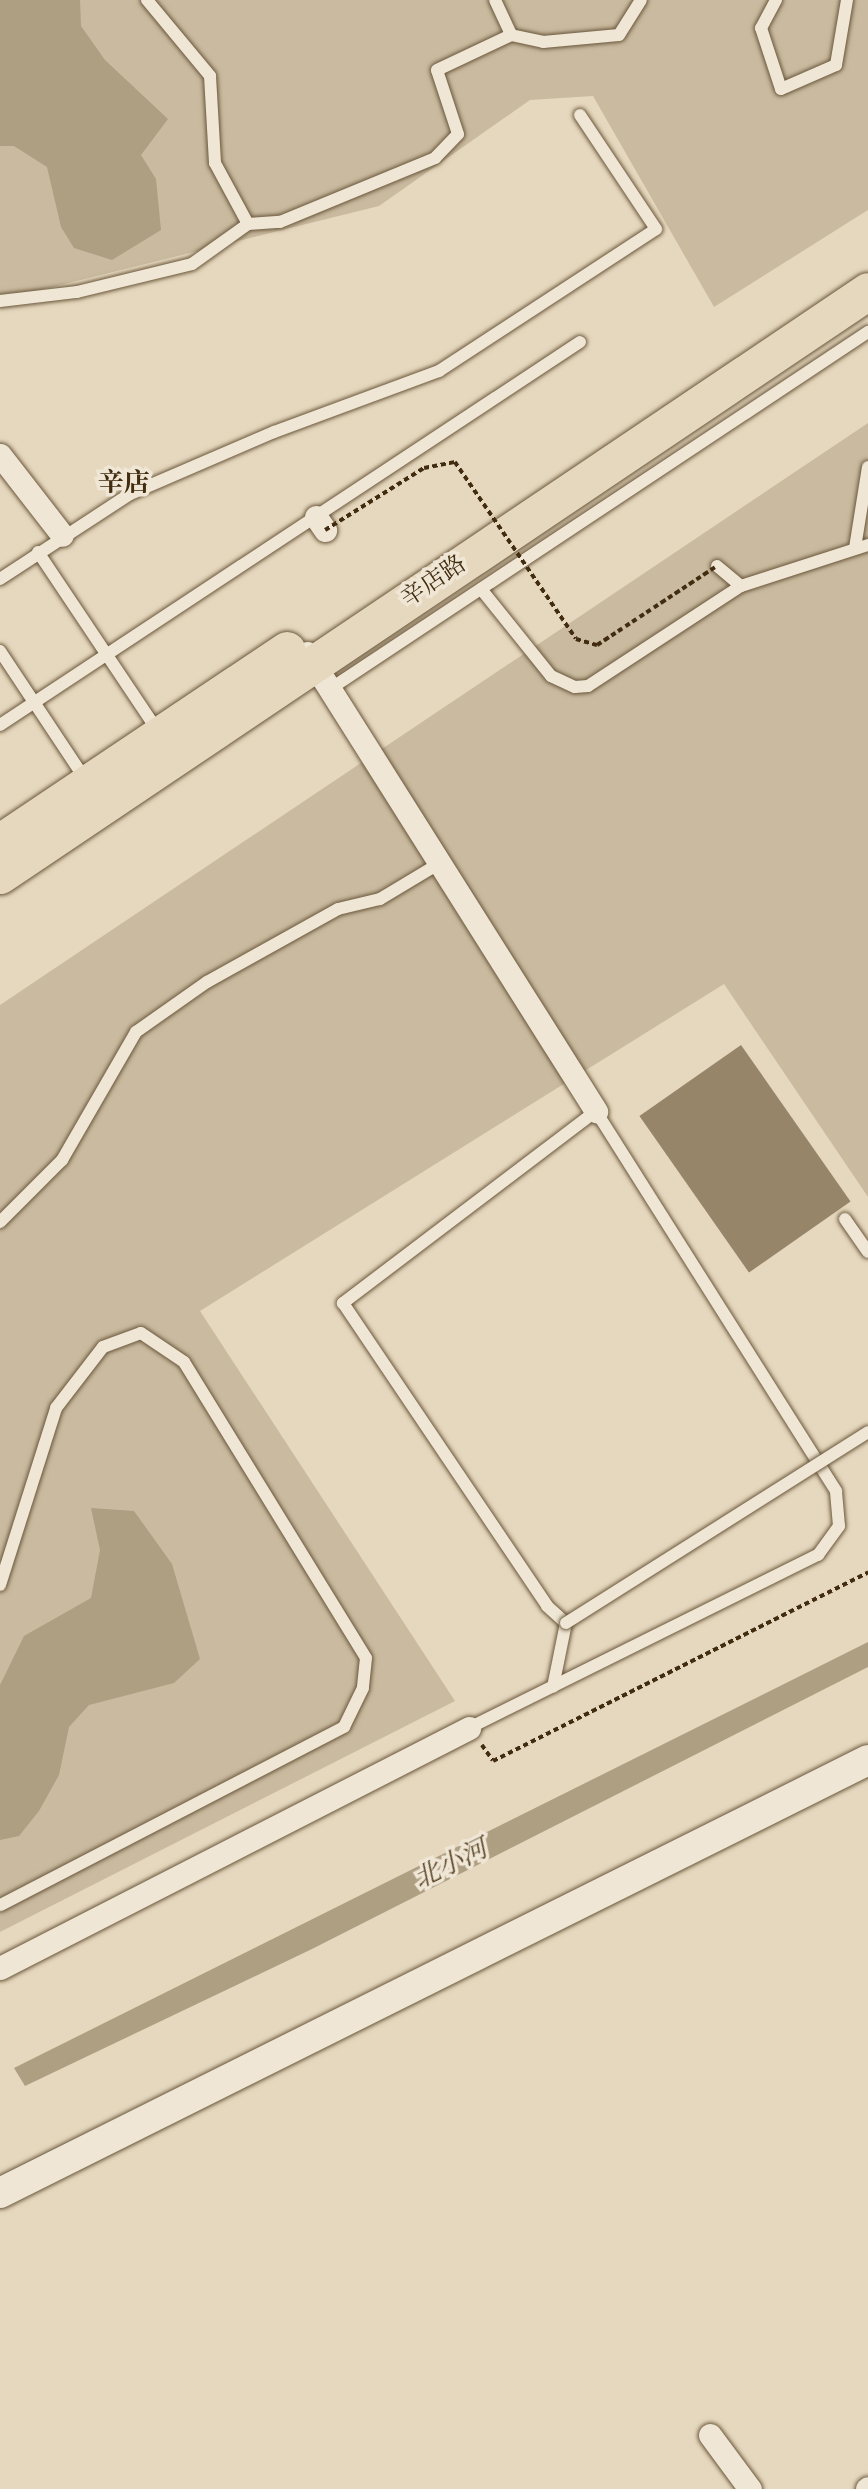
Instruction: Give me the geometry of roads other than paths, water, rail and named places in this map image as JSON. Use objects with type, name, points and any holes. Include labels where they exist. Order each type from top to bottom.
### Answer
[{"type":"main road","name":"辛店路","points":[[0,842],[161,734],[314,665],[868,263]]},
{"type":"main road","name":"辛店路","points":[[0,875],[868,291]]},
{"type":"street","points":[[0,455],[62,534]]},
{"type":"street","points":[[314,665],[596,1111]]},
{"type":"street","points":[[0,1968],[469,1728]]},
{"type":"street","points":[[0,2193],[868,1760]]},
{"type":"street","points":[[710,2435],[751,2489]]},
{"type":"lane","points":[[147,0],[210,76],[215,163],[248,224]]},
{"type":"lane","points":[[495,0],[511,35]]},
{"type":"lane","points":[[0,301],[77,292],[192,264],[248,224],[280,222],[435,158],[458,134],[437,70],[511,35],[543,42],[620,35],[640,0]]},
{"type":"lane","points":[[776,0],[761,28],[781,89],[836,65],[847,0]]},
{"type":"lane","points":[[0,579],[62,534],[130,494],[262,437],[439,371],[656,229],[580,115]]},
{"type":"lane","points":[[314,665],[481,589],[868,332]]},
{"type":"lane","points":[[0,725],[107,654],[321,523],[580,342]]},
{"type":"lane","points":[[481,589],[551,676],[575,687],[588,686],[741,586],[862,546],[868,467]]},
{"type":"lane","points":[[38,552],[161,734]]},
{"type":"lane","points":[[717,566],[741,586]]},
{"type":"lane","points":[[0,651],[88,783]]},
{"type":"lane","points":[[0,1222],[62,1160],[136,1032],[207,982],[314,922],[380,899],[440,863]]},
{"type":"lane","points":[[469,1728],[818,1555],[839,1526],[836,1491],[596,1111],[343,1303],[547,1606],[566,1623]]},
{"type":"lane","points":[[845,1219],[868,1252]]},
{"type":"lane","points":[[0,1585],[56,1408],[103,1347],[141,1333],[184,1363],[366,1658],[363,1688],[344,1727],[0,1905]]},
{"type":"lane","points":[[553,1687],[566,1623],[868,1432]]},
{"type":"water","points":[[0,0],[80,0],[81,26],[105,60],[168,119],[141,155],[156,179],[161,230],[112,260],[74,248],[61,227],[47,167],[14,146],[0,146]]},
{"type":"water","points":[[91,1508],[134,1511],[172,1564],[200,1659],[174,1683],[89,1705],[69,1727],[59,1775],[39,1811],[19,1836],[0,1840],[0,1685],[24,1636],[91,1598],[100,1550]]},
{"type":"water","name":"北小河","points":[[868,1642],[868,1667],[312,1949],[25,2086],[14,2068]]},
{"type":"district","name":"辛店","points":[[124,484]]}]
